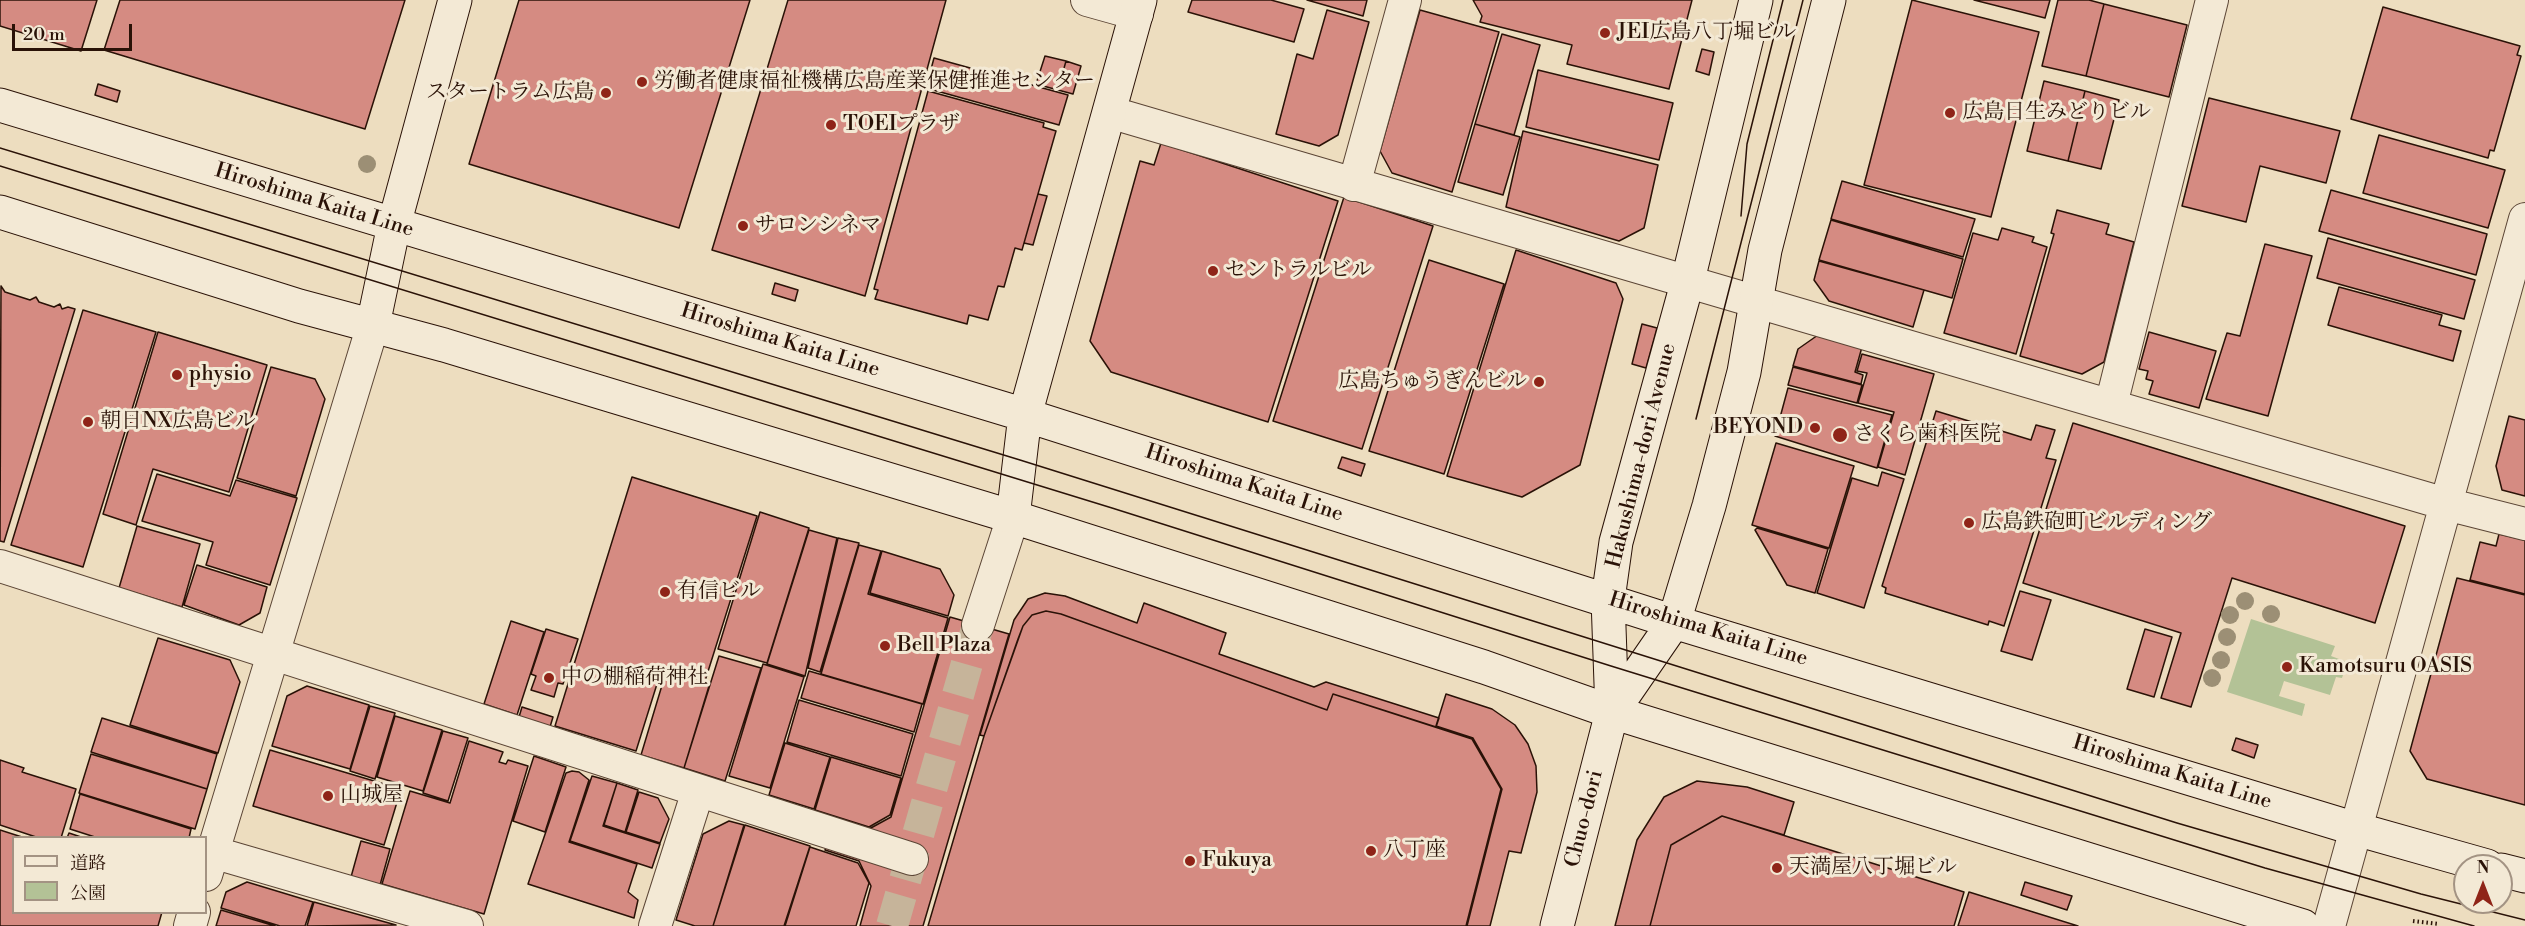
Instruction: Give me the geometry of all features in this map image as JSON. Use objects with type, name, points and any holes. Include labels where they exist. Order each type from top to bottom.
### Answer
[{"type":"main road","points":[[373,326],[394,225],[455,0]]},
{"type":"main road","name":"Hakushima-dori Avenue","points":[[1612,712],[1608,599],[1616,542],[1688,280],[1756,0]]},
{"type":"main road","points":[[1612,712],[1674,622],[1709,506],[1742,383],[1765,250],[1829,0]]},
{"type":"main road","points":[[1012,517],[1025,415],[1138,7]]},
{"type":"main road","name":"Hiroshima Kaita Line","points":[[0,105],[1025,415],[1608,599],[1674,622],[2453,856]]},
{"type":"main road","points":[[0,212],[299,306],[444,345],[1012,517],[1484,667],[1612,712],[2303,926]]},
{"type":"main road","name":"Chuo-dori","points":[[1557,926],[1612,712]]},
{"type":"street","points":[[1087,0],[1138,7]]},
{"type":"street","points":[[1354,185],[1405,0]]},
{"type":"street","points":[[2111,405],[2212,0]]},
{"type":"street","points":[[1109,112],[2446,504],[2525,524]]},
{"type":"street","points":[[2329,926],[2525,219]]},
{"type":"street","points":[[373,326],[209,863],[467,926]]},
{"type":"street","points":[[978,625],[1012,517]]},
{"type":"street","points":[[3,576],[273,654],[912,859]]},
{"type":"street","points":[[656,926],[698,791]]},
{"type":"path","points":[[2413,921],[2439,924]]},
{"type":"green space","points":[[2251,619],[2335,646],[2331,656],[2347,662],[2342,678],[2336,677],[2330,695],[2284,681],[2279,696],[2305,704],[2302,716],[2227,692]]},
{"type":"building","points":[[0,0],[97,0],[81,51],[0,26]]},
{"type":"building","points":[[120,0],[405,0],[365,129],[104,50]]},
{"type":"building","name":"スタートラム広島","points":[[519,0],[750,0],[679,228],[469,164]]},
{"type":"building","name":"TOEIプラザ","points":[[788,0],[946,0],[865,296],[712,250]]},
{"type":"building","points":[[1192,0],[1271,0],[1304,9],[1294,42],[1188,12]]},
{"type":"building","points":[[1307,0],[1367,0],[1363,16]]},
{"type":"building","name":"JEI広島八丁堀ビル","points":[[1473,0],[1692,0],[1669,89],[1567,64],[1572,45],[1480,22],[1482,16]]},
{"type":"building","name":"広島日生みどりビル","points":[[1912,0],[2039,32],[1991,217],[1864,185]]},
{"type":"building","points":[[1974,0],[2050,0],[2045,18]]},
{"type":"building","points":[[2058,0],[2089,0],[2104,4],[2086,76],[2042,66]]},
{"type":"building","points":[[2104,4],[2187,25],[2169,97],[2086,76]]},
{"type":"building","points":[[2383,7],[2520,46],[2517,55],[2521,56],[2494,151],[2490,150],[2488,158],[2351,119]]},
{"type":"building","points":[[1327,10],[1369,22],[1338,135],[1319,146],[1276,134],[1297,54],[1313,59]]},
{"type":"building","points":[[1420,10],[1499,32],[1452,192],[1392,173],[1380,151]]},
{"type":"building","points":[[1502,34],[1540,45],[1514,135],[1475,124]]},
{"type":"building","points":[[1702,49],[1714,52],[1709,75],[1696,71]]},
{"type":"building","points":[[1045,56],[1066,61],[1058,90],[1036,84]]},
{"type":"building","points":[[934,58],[1068,95],[1059,125],[926,88]]},
{"type":"building","points":[[1066,61],[1081,66],[1073,94],[1058,90]]},
{"type":"building","points":[[1538,70],[1673,103],[1659,160],[1526,127]]},
{"type":"building","points":[[2044,81],[2085,91],[2068,161],[2027,151]]},
{"type":"building","points":[[98,84],[120,91],[117,102],[95,95]]},
{"type":"building","points":[[928,91],[1044,123],[1043,127],[1056,131],[1022,250],[1015,248],[1004,287],[998,286],[988,320],[969,315],[967,324],[875,299],[878,290],[874,289]]},
{"type":"building","points":[[2085,91],[2119,100],[2101,169],[2068,161]]},
{"type":"building","points":[[2209,98],[2340,131],[2326,183],[2260,166],[2246,222],[2182,206]]},
{"type":"building","points":[[1475,124],[1520,137],[1503,195],[1458,182]]},
{"type":"building","points":[[1523,131],[1658,165],[1644,228],[1619,241],[1506,207]]},
{"type":"building","points":[[2379,135],[2505,170],[2488,228],[2363,193]]},
{"type":"building","name":"セントラルビル","points":[[1161,143],[1338,201],[1268,422],[1111,372],[1090,341],[1140,161],[1154,165]]},
{"type":"building","points":[[1842,181],[1975,219],[1963,257],[1831,219]]},
{"type":"building","points":[[2331,190],[2487,234],[2476,275],[2319,231]]},
{"type":"building","points":[[1038,194],[1047,196],[1033,245],[1024,243]]},
{"type":"building","points":[[1344,197],[1433,226],[1362,449],[1273,421]]},
{"type":"building","points":[[2057,210],[2109,224],[2106,234],[2134,242],[2104,362],[2082,374],[2020,356],[2054,234],[2051,233]]},
{"type":"building","points":[[1831,220],[1963,259],[1952,298],[1819,260]]},
{"type":"building","points":[[2002,228],[2034,237],[2032,242],[2047,247],[2016,354],[1944,333],[1973,233],[1998,240]]},
{"type":"building","points":[[2328,238],[2475,280],[2464,319],[2317,278]]},
{"type":"building","points":[[2265,244],[2312,256],[2268,416],[2206,399],[2227,333],[2240,336]]},
{"type":"building","name":"広島ちゅうぎんビル","points":[[1516,250],[1616,283],[1623,299],[1580,465],[1522,497],[1447,476]]},
{"type":"building","points":[[1429,260],[1504,284],[1444,474],[1369,451]]},
{"type":"building","points":[[1819,261],[1924,290],[1913,327],[1829,301],[1814,280]]},
{"type":"building","points":[[775,283],[798,290],[795,301],[772,294]]},
{"type":"building","points":[[1,286],[5,292],[30,300],[36,297],[39,302],[54,307],[60,304],[62,309],[68,307],[75,309],[4,542],[0,541]]},
{"type":"building","points":[[2339,287],[2442,315],[2439,325],[2461,331],[2453,361],[2328,325]]},
{"type":"building","name":"朝日NX広島ビル","points":[[83,310],[156,332],[83,567],[11,545]]},
{"type":"building","points":[[1642,324],[1657,328],[1646,368],[1632,364]]},
{"type":"building","points":[[158,332],[267,365],[229,492],[153,469],[136,525],[103,514]]},
{"type":"building","points":[[2149,332],[2216,351],[2199,408],[2149,394],[2153,381],[2146,379],[2148,371],[2139,369]]},
{"type":"building","points":[[1818,335],[1862,347],[1855,372],[1863,375],[1861,384],[1793,366],[1798,349]]},
{"type":"building","points":[[1862,354],[1934,374],[1905,475],[1878,467],[1894,412],[1858,403],[1867,373],[1857,371]]},
{"type":"building","points":[[271,367],[315,379],[325,399],[296,496],[237,478]]},
{"type":"building","points":[[1793,367],[1862,385],[1857,403],[1788,385]]},
{"type":"building","points":[[1788,388],[1892,415],[1877,468],[1775,436]]},
{"type":"building","name":"広島鉄砲町ビルディング","points":[[1936,411],[2031,440],[2036,425],[2055,430],[2046,458],[2056,460],[2004,626],[1989,621],[1988,625],[1885,593],[1886,588],[1882,586]]},
{"type":"building","points":[[2509,416],[2525,420],[2525,496],[2502,490],[2496,466]]},
{"type":"building","points":[[2073,423],[2405,526],[2375,623],[2232,578],[2191,707],[2161,698],[2181,633],[2023,583]]},
{"type":"building","points":[[1776,443],[1854,466],[1829,548],[1752,525]]},
{"type":"building","points":[[1342,457],[1365,464],[1361,476],[1338,468]]},
{"type":"building","points":[[1882,472],[1904,479],[1864,608],[1817,593],[1852,478],[1878,486]]},
{"type":"building","points":[[157,474],[230,496],[236,480],[297,498],[270,585],[206,565],[213,542],[142,521]]},
{"type":"building","name":"有信ビル","points":[[632,477],[757,516],[705,681],[662,668],[636,751],[555,726]]},
{"type":"building","points":[[760,512],[809,528],[767,663],[718,649]]},
{"type":"building","points":[[137,526],[200,544],[182,607],[119,588]]},
{"type":"building","points":[[1757,528],[1828,549],[1815,593],[1787,585],[1755,530]]},
{"type":"building","points":[[809,530],[837,538],[805,676],[767,664]]},
{"type":"building","points":[[2499,534],[2525,540],[2525,594],[2470,580],[2480,542],[2496,546]]},
{"type":"building","points":[[838,538],[859,543],[820,672],[808,668]]},
{"type":"building","name":"Bell Plaza","points":[[859,545],[881,551],[868,594],[948,618],[923,704],[821,674]]},
{"type":"building","points":[[882,551],[940,569],[954,595],[948,616],[870,593]]},
{"type":"building","points":[[197,565],[267,587],[260,613],[239,625],[184,605]]},
{"type":"building","points":[[2457,578],[2525,595],[2525,805],[2427,779],[2410,751]]},
{"type":"building","points":[[2020,591],[2051,600],[2032,660],[2001,651]]},
{"type":"building","points":[[1045,593],[1065,596],[1137,623],[1144,603],[1226,633],[1219,654],[1314,687],[1326,682],[1439,718],[1436,727],[1333,694],[1327,710],[1061,614],[1046,611],[1032,615],[1023,626],[984,736],[980,735],[1014,620],[1028,599]]},
{"type":"building","points":[[1046,611],[1061,614],[1327,710],[1333,694],[1472,739],[1501,789],[1466,926],[928,926],[984,736],[1018,639],[1023,626],[1032,615]]},
{"type":"building","points":[[950,617],[1009,634],[923,926],[860,926],[871,886],[859,861],[825,850],[836,818],[869,829],[891,817]]},
{"type":"building","points":[[511,621],[544,632],[517,715],[484,704]]},
{"type":"building","points":[[546,629],[578,639],[563,684],[558,683],[554,697],[531,690],[536,676],[531,674]]},
{"type":"building","points":[[2145,629],[2172,637],[2154,697],[2127,689]]},
{"type":"building","points":[[158,638],[230,660],[240,682],[218,753],[130,725]]},
{"type":"building","points":[[719,656],[761,668],[725,781],[684,768]]},
{"type":"building","points":[[763,664],[804,677],[770,788],[729,776]]},
{"type":"building","points":[[809,671],[922,704],[914,732],[801,698]]},
{"type":"building","points":[[666,672],[709,686],[684,768],[641,755]]},
{"type":"building","points":[[307,686],[369,705],[350,769],[272,746],[287,696]]},
{"type":"building","points":[[1446,694],[1492,709],[1515,725],[1528,744],[1536,766],[1537,792],[1521,853],[1509,851],[1490,926],[1467,926],[1502,789],[1473,738],[1436,726]]},
{"type":"building","points":[[799,700],[913,734],[901,776],[787,742]]},
{"type":"building","points":[[370,706],[395,713],[375,779],[350,771]]},
{"type":"building","points":[[522,707],[553,717],[550,727],[519,717]]},
{"type":"building","points":[[395,716],[442,730],[423,791],[377,777]]},
{"type":"building","points":[[102,718],[217,754],[207,789],[91,752]]},
{"type":"building","points":[[443,731],[468,738],[448,801],[423,793]]},
{"type":"building","points":[[2236,738],[2258,745],[2254,758],[2232,750]]},
{"type":"building","points":[[469,741],[503,752],[499,762],[506,764],[508,760],[528,766],[484,914],[382,884],[410,791],[450,803]]},
{"type":"building","points":[[785,743],[830,757],[814,809],[769,795]]},
{"type":"building","points":[[270,750],[401,789],[384,845],[253,806]]},
{"type":"building","points":[[91,754],[207,789],[195,829],[79,793]]},
{"type":"building","points":[[534,756],[566,767],[545,832],[513,821]]},
{"type":"building","points":[[831,757],[901,778],[890,815],[869,827],[815,810]]},
{"type":"building","points":[[0,760],[24,768],[22,772],[76,789],[62,836],[33,836],[0,825]]},
{"type":"building","points":[[579,772],[589,780],[569,842],[637,864],[628,892],[638,900],[634,918],[528,884],[566,773]]},
{"type":"building","points":[[592,776],[617,783],[603,826],[660,844],[652,868],[570,841]]},
{"type":"building","points":[[1697,781],[1747,787],[1794,802],[1784,835],[1722,816],[1671,845],[1650,926],[1615,926],[1637,840],[1664,797]]},
{"type":"building","points":[[617,783],[638,790],[625,832],[604,825]]},
{"type":"building","points":[[639,792],[658,798],[669,819],[660,843],[626,832]]},
{"type":"building","points":[[80,794],[191,829],[189,836],[92,836],[70,829]]},
{"type":"building","name":"天満屋八丁堀ビル","points":[[1722,816],[1964,892],[1954,926],[1650,926],[1671,845]]},
{"type":"building","points":[[729,821],[744,825],[713,926],[695,926],[676,920],[703,834]]},
{"type":"building","points":[[745,825],[810,846],[784,926],[713,926]]},
{"type":"building","points":[[0,830],[19,836],[12,836],[12,914],[161,914],[158,926],[0,926]]},
{"type":"building","points":[[361,841],[390,849],[380,885],[351,877]]},
{"type":"building","points":[[810,847],[858,863],[869,883],[856,926],[785,926]]},
{"type":"building","points":[[247,882],[313,902],[305,926],[280,926],[221,908],[226,892]]},
{"type":"building","points":[[2025,882],[2072,896],[2067,910],[2021,895]]},
{"type":"building","points":[[1969,892],[2078,926],[1958,926]]},
{"type":"building","points":[[314,902],[335,908],[396,925],[307,926]]},
{"type":"building","points":[[221,910],[275,926],[216,926]]},
{"type":"tunnel","points":[[892,926],[978,625]]},
{"type":"tram line","points":[[1741,216],[1747,144],[1783,0]]},
{"type":"tram line","points":[[1696,419],[1803,0]]},
{"type":"tram line","points":[[0,148],[1020,460],[2177,823],[2421,894],[2525,920]]},
{"type":"tram line","points":[[0,166],[1112,508],[1611,666],[2265,868],[2474,926]]},
{"type":"place","name":"JEI広島八丁堀ビル","points":[[1605,33]]},
{"type":"place","name":"労働者健康福祉機構広島産業保健推進センター","points":[[642,82]]},
{"type":"place","name":"スタートラム広島","points":[[606,93]]},
{"type":"place","name":"広島日生みどりビル","points":[[1950,113]]},
{"type":"place","name":"TOEIプラザ","points":[[831,125]]},
{"type":"place","name":"サロンシネマ","points":[[743,226]]},
{"type":"place","name":"セントラルビル","points":[[1213,271]]},
{"type":"place","name":"physio","points":[[177,375]]},
{"type":"place","name":"広島ちゅうぎんビル","points":[[1539,382]]},
{"type":"place","name":"朝日NX広島ビル","points":[[88,422]]},
{"type":"place","name":"BEYOND","points":[[1815,428]]},
{"type":"place","name":"さくら歯科医院","points":[[1840,435]]},
{"type":"place","name":"広島鉄砲町ビルディング","points":[[1969,523]]},
{"type":"place","name":"有信ビル","points":[[665,592]]},
{"type":"place","name":"Bell Plaza","points":[[885,646]]},
{"type":"place","name":"Kamotsuru OASIS","points":[[2287,667]]},
{"type":"place","name":"中の棚稲荷神社","points":[[549,678]]},
{"type":"place","name":"山城屋","points":[[328,796]]},
{"type":"place","name":"八丁座","points":[[1371,851]]},
{"type":"place","name":"Fukuya","points":[[1190,861]]},
{"type":"place","name":"天満屋八丁堀ビル","points":[[1777,868]]}]
